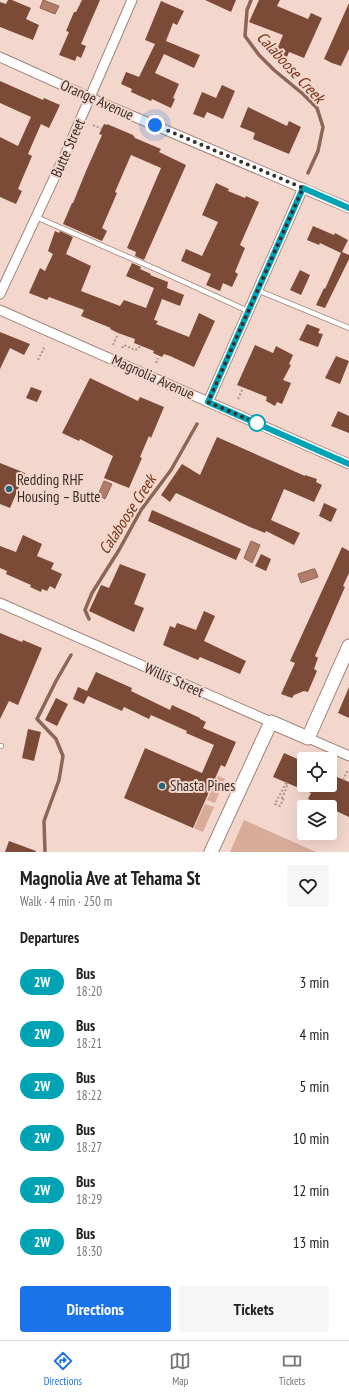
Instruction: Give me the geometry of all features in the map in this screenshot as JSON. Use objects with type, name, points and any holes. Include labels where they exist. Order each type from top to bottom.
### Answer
[{"type":"street","name":"Butte Street","points":[[0,294],[90,97],[132,0]]},
{"type":"street","name":"Orange Avenue","points":[[0,57],[349,208]]},
{"type":"street","points":[[208,402],[303,188]]},
{"type":"street","name":"Magnolia Avenue","points":[[0,310],[349,464]]},
{"type":"street","name":"Willis Street","points":[[0,603],[349,756]]},
{"type":"street","points":[[308,738],[349,646]]},
{"type":"street","points":[[211,852],[270,722]]},
{"type":"lane","points":[[36,217],[248,311]]},
{"type":"lane","points":[[257,290],[349,328]]},
{"type":"path","points":[[93,125],[102,129]]},
{"type":"path","points":[[113,345],[118,334]]},
{"type":"path","points":[[122,348],[124,345],[136,350],[140,346]]},
{"type":"path","points":[[38,360],[44,346]]},
{"type":"path","points":[[156,363],[158,358]]},
{"type":"path","points":[[238,399],[243,388]]},
{"type":"path","points":[[343,780],[348,770]]},
{"type":"path","points":[[286,783],[288,784],[282,798],[284,798],[280,806],[275,804],[286,783]]},
{"type":"shaded area","points":[[43,0],[59,6],[55,14],[40,8]]},
{"type":"shaded area","points":[[104,481],[112,484],[105,499],[98,495]]},
{"type":"shaded area","points":[[251,541],[260,545],[252,563],[244,558]]},
{"type":"shaded area","points":[[315,569],[318,577],[301,583],[298,574]]},
{"type":"shaded area","points":[[218,776],[225,779],[215,803],[207,800]]},
{"type":"shaded area","points":[[205,804],[214,807],[203,832],[194,828]]},
{"type":"shaded area","points":[[244,820],[316,852],[230,852]]},
{"type":"building","points":[[8,0],[12,0],[31,8],[26,19],[39,25],[33,40],[0,27],[0,2],[6,4]]},
{"type":"building","points":[[82,0],[100,0],[81,44],[86,46],[81,58],[77,56],[75,61],[59,55],[69,32],[66,31],[74,12],[76,12]]},
{"type":"building","points":[[205,0],[236,0],[231,12]]},
{"type":"building","points":[[259,0],[280,0],[277,6],[308,19],[311,13],[322,18],[304,58],[289,52],[287,57],[276,52],[283,35],[249,22]]},
{"type":"building","points":[[161,1],[184,11],[177,25],[173,23],[166,41],[200,55],[194,68],[164,54],[155,73],[179,84],[173,98],[175,99],[171,108],[152,99],[151,101],[131,92],[132,89],[121,84],[126,72],[139,77],[155,44],[145,40]]},
{"type":"building","points":[[349,3],[349,49],[341,66],[324,59]]},
{"type":"building","points":[[0,81],[43,100],[44,98],[60,105],[49,128],[41,124],[28,154],[32,156],[18,189],[22,191],[16,204],[0,197],[0,137],[18,146],[31,117],[0,103]]},
{"type":"building","points":[[222,85],[235,91],[223,119],[207,112],[204,118],[193,114],[202,92],[216,98]]},
{"type":"building","points":[[248,107],[287,126],[289,121],[301,127],[289,154],[253,139],[255,133],[240,127]]},
{"type":"building","points":[[104,124],[133,135],[135,138],[161,149],[159,152],[186,165],[144,260],[135,256],[136,252],[127,248],[161,168],[131,155],[115,192],[117,193],[102,228],[107,231],[102,241],[63,224],[102,135],[99,134]]},
{"type":"building","points":[[216,183],[229,189],[228,191],[245,198],[246,196],[259,202],[240,245],[245,248],[235,272],[238,274],[232,287],[223,283],[220,291],[206,285],[211,274],[181,261],[186,249],[202,256],[218,222],[202,215]]},
{"type":"building","points":[[313,226],[334,235],[335,233],[348,240],[342,252],[349,255],[349,259],[325,308],[316,305],[341,253],[320,243],[319,245],[307,240]]},
{"type":"building","points":[[55,231],[59,233],[60,231],[73,237],[66,254],[91,266],[81,291],[120,306],[124,300],[146,308],[154,288],[126,276],[132,263],[141,267],[140,269],[151,274],[150,275],[168,282],[167,288],[184,295],[180,306],[162,299],[154,320],[158,321],[156,324],[189,337],[199,313],[215,321],[194,367],[170,356],[164,354],[162,357],[153,353],[154,351],[134,343],[135,339],[81,316],[84,310],[49,297],[47,300],[29,293],[40,268],[45,271],[53,254],[48,251]]},
{"type":"building","points":[[300,270],[310,275],[301,295],[290,290]]},
{"type":"building","points":[[307,324],[320,329],[318,333],[323,334],[318,347],[299,340]]},
{"type":"building","points":[[0,332],[30,344],[24,355],[10,348],[0,369]]},
{"type":"building","points":[[255,345],[273,353],[276,346],[293,355],[289,364],[291,365],[283,380],[291,383],[282,404],[277,402],[275,406],[266,401],[267,397],[237,385]]},
{"type":"building","points":[[336,356],[349,361],[340,384],[325,378]]},
{"type":"building","points":[[90,378],[138,401],[140,397],[164,407],[151,438],[149,436],[140,457],[142,458],[129,488],[104,478],[113,456],[80,439],[79,441],[62,433]]},
{"type":"building","points":[[31,387],[42,391],[37,402],[26,398]]},
{"type":"building","points":[[338,411],[349,416],[349,433],[331,426]]},
{"type":"building","points":[[217,437],[305,476],[317,479],[316,482],[322,485],[314,502],[284,489],[271,520],[300,533],[294,545],[266,531],[265,533],[250,527],[176,493],[170,502],[161,495],[182,464],[200,475]]},
{"type":"building","name":"Redding RHF Housing – Butte","points":[[0,463],[25,473],[10,508],[0,504]]},
{"type":"building","points":[[324,503],[337,509],[331,522],[319,516]]},
{"type":"building","points":[[152,510],[241,549],[236,560],[148,521]]},
{"type":"building","points":[[23,535],[42,544],[37,556],[54,563],[51,569],[62,574],[55,589],[50,586],[47,591],[42,589],[41,592],[30,587],[31,585],[6,574],[7,571],[0,568],[0,546],[16,552]]},
{"type":"building","points":[[342,547],[349,551],[349,573],[343,586],[345,587],[315,656],[318,658],[314,669],[317,671],[308,692],[304,691],[294,695],[292,698],[281,694],[295,663],[290,661]]},
{"type":"building","points":[[261,554],[271,559],[266,571],[255,566]]},
{"type":"building","points":[[120,564],[146,574],[134,604],[144,608],[134,632],[89,611],[101,585],[109,588]]},
{"type":"building","points":[[204,611],[215,616],[204,641],[246,661],[240,674],[200,657],[198,660],[163,645],[170,626],[175,628],[177,623],[196,630]]},
{"type":"building","points":[[0,633],[42,648],[18,705],[9,701],[0,719]]},
{"type":"building","points":[[96,672],[132,688],[131,691],[170,710],[172,705],[200,718],[206,722],[203,728],[236,742],[225,767],[221,765],[193,828],[124,798],[145,748],[202,773],[214,745],[186,733],[187,731],[151,715],[149,719],[124,707],[122,711],[88,696],[84,704],[73,699],[78,687],[87,691]]},
{"type":"building","points":[[349,687],[349,718],[338,713]]},
{"type":"building","points":[[56,698],[68,704],[57,726],[45,720]]},
{"type":"building","points":[[28,729],[41,732],[34,761],[22,758]]},
{"type":"building","points":[[284,753],[297,759],[297,787],[273,777]]},
{"type":"building","points":[[337,777],[349,782],[349,817],[337,811],[337,800],[310,800],[308,799],[311,793],[309,792],[337,792]]},
{"type":"building","points":[[9,841],[36,851],[36,852],[5,852]]},
{"type":"waterway","name":"Calaboose Creek","points":[[251,0],[247,10],[245,36],[259,55],[317,108],[323,127],[318,151],[308,173]]},
{"type":"waterway","name":"Calaboose Creek","points":[[89,619],[85,610],[92,593],[119,550],[141,510],[171,470],[197,424]]},
{"type":"waterway","name":"Calaboose Creek","points":[[45,852],[44,821],[59,780],[63,756],[56,739],[37,719],[71,655]]},
{"type":"bus line","name":"2W","points":[[349,208],[303,188],[208,402],[349,464]]},
{"type":"place","name":"Redding RHF Housing – Butte","points":[[9,489]]},
{"type":"place","name":"Shasta Pines","points":[[162,786]]},
{"type":"route","points":[[155,125],[303,188],[208,402],[259,424],[257,423]]}]
